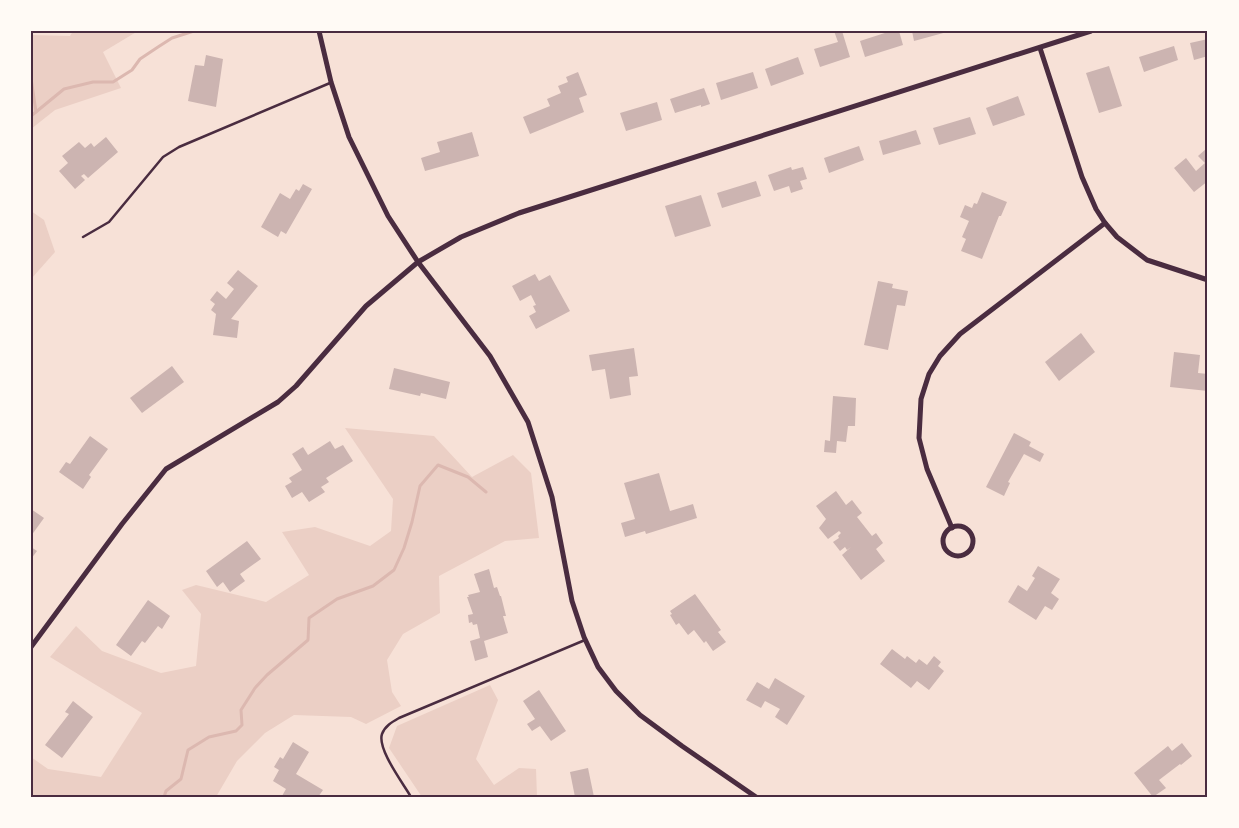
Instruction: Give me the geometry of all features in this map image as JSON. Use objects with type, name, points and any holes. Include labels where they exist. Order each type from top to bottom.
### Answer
[{"type":"street","points":[[319,31],[331,82],[349,137],[388,216],[418,262],[490,356],[528,422],[552,497],[572,601],[585,640],[598,667],[616,691],[640,715],[756,797]]},
{"type":"street","points":[[31,646],[123,522],[166,469],[278,402],[296,386],[366,306],[418,262],[461,237],[519,213],[1091,31]]},
{"type":"street","points":[[1040,48],[1082,177],[1096,209],[1105,223],[1117,237],[1146,260],[1208,280]]},
{"type":"street","points":[[952,528],[927,469],[919,438],[921,399],[929,374],[940,356],[960,334],[1105,223]]},
{"type":"street","points":[[952,528],[966,528],[972,535],[973,544],[965,555],[956,556],[945,548],[945,534],[952,528]]},
{"type":"lane","points":[[84,237],[109,222],[163,157],[179,147],[331,82]]},
{"type":"lane","points":[[411,797],[386,755],[381,740],[382,733],[388,725],[399,718],[585,640]]},
{"type":"shaded area","points":[[73,31],[138,31],[103,52],[121,88],[55,110],[31,129],[31,35],[70,36]]},
{"type":"shaded area","points":[[31,211],[44,220],[55,252],[31,279]]},
{"type":"shaded area","points":[[345,428],[434,436],[472,477],[513,455],[531,473],[539,538],[505,541],[439,576],[440,613],[403,634],[387,660],[392,692],[401,706],[366,724],[351,717],[294,715],[265,733],[237,761],[216,797],[31,797],[31,757],[48,769],[101,777],[142,713],[50,657],[76,626],[102,651],[161,673],[196,666],[201,614],[182,590],[196,585],[266,602],[309,575],[282,532],[315,527],[370,546],[391,531],[393,499]]},
{"type":"shaded area","points":[[490,685],[498,700],[476,759],[494,785],[519,768],[536,769],[537,797],[422,797],[389,748],[397,726]]},
{"type":"building","points":[[834,31],[842,31],[850,57],[820,67],[814,49],[838,42]]},
{"type":"building","points":[[891,31],[899,31],[903,45],[865,57],[860,41]]},
{"type":"building","points":[[912,31],[947,31],[947,32],[914,41]]},
{"type":"building","points":[[1208,39],[1208,56],[1194,60],[1190,43]]},
{"type":"building","points":[[1174,46],[1178,60],[1144,72],[1139,57]]},
{"type":"building","points":[[206,55],[223,59],[216,107],[188,101],[195,65],[204,66]]},
{"type":"building","points":[[798,57],[804,74],[771,86],[765,69]]},
{"type":"building","points":[[1109,66],[1122,106],[1099,113],[1086,73]]},
{"type":"building","points":[[578,72],[587,95],[579,98],[584,112],[530,134],[523,117],[550,106],[547,99],[561,93],[558,86],[568,82],[566,77]]},
{"type":"building","points":[[753,72],[758,88],[721,100],[716,83]]},
{"type":"building","points":[[704,88],[710,104],[675,113],[670,99]]},
{"type":"building","points":[[1018,96],[1025,115],[993,126],[986,108]]},
{"type":"building","points":[[657,102],[662,120],[626,131],[620,113]]},
{"type":"building","points":[[970,117],[976,134],[939,145],[933,128]]},
{"type":"building","points":[[916,130],[921,144],[883,155],[879,141]]},
{"type":"building","points":[[472,132],[479,156],[425,171],[421,158],[440,152],[437,142]]},
{"type":"building","points":[[106,137],[118,152],[88,178],[84,174],[81,176],[85,180],[75,189],[59,171],[68,163],[62,156],[79,142],[85,148],[91,143],[94,147]]},
{"type":"building","points":[[859,146],[864,160],[829,173],[824,158]]},
{"type":"building","points":[[1206,149],[1208,150],[1208,181],[1194,192],[1174,168],[1186,158],[1196,171],[1205,163],[1198,156]]},
{"type":"building","points":[[791,167],[792,170],[803,167],[807,179],[800,181],[803,189],[791,193],[789,186],[774,191],[768,175]]},
{"type":"building","points":[[756,181],[761,196],[722,208],[717,193]]},
{"type":"building","points":[[303,184],[312,189],[286,234],[281,231],[278,237],[261,227],[280,193],[290,199],[296,189],[299,191]]},
{"type":"building","points":[[982,192],[1007,202],[1001,216],[999,216],[982,259],[961,251],[966,239],[962,237],[969,221],[960,217],[965,205],[972,208],[974,203],[977,204]]},
{"type":"building","points":[[701,195],[711,226],[675,237],[665,206]]},
{"type":"building","points":[[238,270],[258,286],[231,319],[239,321],[237,338],[213,335],[216,314],[211,310],[215,304],[210,300],[217,291],[226,299],[234,289],[227,283]]},
{"type":"building","points":[[535,274],[539,281],[550,275],[570,311],[536,329],[529,316],[536,312],[533,306],[536,305],[531,295],[520,301],[512,286]]},
{"type":"building","points":[[878,281],[893,284],[892,288],[908,291],[905,306],[897,305],[888,350],[864,345]]},
{"type":"building","points":[[1081,333],[1095,352],[1059,381],[1045,362]]},
{"type":"building","points":[[634,348],[638,376],[629,377],[631,395],[610,399],[605,369],[592,371],[589,355]]},
{"type":"building","points":[[1174,352],[1200,355],[1198,373],[1208,374],[1208,391],[1170,387]]},
{"type":"building","points":[[172,366],[184,382],[142,413],[130,398]]},
{"type":"building","points":[[394,368],[450,382],[446,399],[421,393],[420,396],[389,389]]},
{"type":"building","points":[[833,396],[856,398],[855,426],[848,426],[846,442],[837,441],[836,453],[824,452],[825,440],[830,441]]},
{"type":"building","points":[[1014,433],[1031,442],[1029,446],[1044,454],[1040,462],[1024,454],[1008,482],[1010,483],[1004,496],[986,487]]},
{"type":"building","points":[[90,436],[108,449],[89,475],[91,477],[83,489],[59,472],[66,462],[70,464]]},
{"type":"building","points":[[330,441],[335,449],[343,445],[353,461],[326,478],[329,482],[321,487],[325,492],[309,502],[302,492],[292,498],[285,486],[292,482],[289,478],[302,470],[292,454],[303,447],[308,455]]},
{"type":"building","points":[[659,473],[670,511],[693,504],[697,518],[646,534],[645,531],[625,537],[621,523],[635,519],[624,483]]},
{"type":"building","points":[[836,491],[846,505],[852,500],[862,513],[857,517],[872,536],[876,533],[883,543],[876,549],[885,561],[861,580],[842,555],[851,547],[847,550],[845,547],[840,551],[833,542],[839,538],[838,536],[841,533],[839,531],[828,539],[819,528],[826,519],[816,506]]},
{"type":"building","points":[[31,509],[44,518],[31,536]]},
{"type":"building","points":[[247,541],[261,559],[240,574],[245,581],[230,592],[223,582],[217,587],[206,571]]},
{"type":"building","points":[[31,547],[37,551],[31,559]]},
{"type":"building","points":[[1038,566],[1060,579],[1051,593],[1059,599],[1052,610],[1045,606],[1036,620],[1008,602],[1018,585],[1027,591],[1035,578],[1032,576]]},
{"type":"building","points":[[489,569],[494,588],[497,587],[501,596],[506,616],[503,616],[508,633],[484,641],[488,657],[475,661],[470,641],[480,638],[477,624],[469,623],[468,615],[473,614],[467,597],[469,597],[468,595],[480,592],[474,574]]},
{"type":"building","points":[[695,594],[721,630],[718,632],[726,642],[713,651],[706,641],[704,643],[694,630],[688,635],[679,623],[676,625],[670,615],[672,614],[670,611]]},
{"type":"building","points":[[148,600],[170,616],[162,629],[158,626],[145,643],[142,641],[131,656],[116,645]]},
{"type":"building","points":[[892,649],[905,659],[907,656],[916,663],[919,659],[927,665],[934,656],[941,662],[938,666],[944,671],[929,690],[917,681],[911,688],[880,664]]},
{"type":"building","points":[[775,678],[805,696],[787,725],[775,717],[780,709],[765,701],[761,708],[746,700],[757,682],[769,689]]},
{"type":"building","points":[[539,690],[566,731],[551,741],[540,726],[532,731],[527,724],[535,719],[523,701]]},
{"type":"building","points":[[73,701],[93,717],[62,758],[45,745],[69,714],[65,712]]},
{"type":"building","points":[[293,742],[309,752],[296,774],[323,790],[318,797],[284,797],[282,796],[286,789],[273,781],[279,770],[274,767],[280,757],[283,759]]},
{"type":"building","points":[[1182,743],[1192,756],[1159,780],[1166,788],[1153,797],[1134,773],[1168,746],[1172,751]]},
{"type":"building","points":[[588,768],[594,797],[575,797],[570,772]]},
{"type":"waterway","points":[[31,116],[64,89],[93,82],[113,82],[132,70],[140,59],[172,38],[194,31]]},
{"type":"waterway","points":[[31,78],[36,112]]},
{"type":"waterway","points":[[164,797],[166,791],[181,779],[188,750],[209,737],[236,731],[242,725],[241,710],[255,688],[267,675],[308,640],[309,618],[337,599],[373,586],[394,570],[404,548],[420,486],[438,465],[468,477],[486,492]]}]
